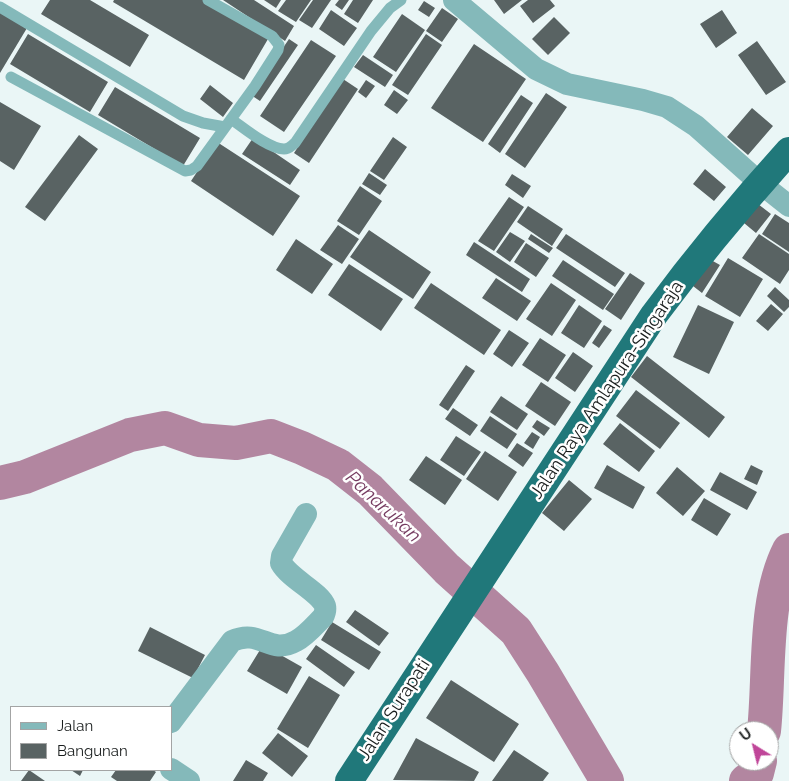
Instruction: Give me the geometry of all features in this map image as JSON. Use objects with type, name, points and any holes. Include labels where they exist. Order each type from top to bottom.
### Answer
[{"type":"highway","name":"Jalan Raya Amlapura-Singaraja","points":[[440,640],[654,315],[699,255],[789,151]]},
{"type":"highway","name":"Jalan Surapati","points":[[349,781],[440,640]]},
{"type":"street","points":[[454,0],[536,69],[567,84],[644,100],[667,107],[696,126],[789,206]]},
{"type":"street","points":[[172,721],[232,641],[248,637],[258,638],[277,646],[282,646],[299,640],[323,617],[326,612],[321,600],[289,573],[281,563],[282,556],[306,514]]},
{"type":"street","points":[[172,770],[189,781]]},
{"type":"lane","points":[[11,77],[185,172],[191,170],[197,166],[255,86],[278,50],[278,45],[272,36],[208,0]]},
{"type":"lane","points":[[0,7],[182,116],[204,123],[228,123],[271,145],[283,149],[289,148],[295,143],[370,31],[390,8],[400,0]]},
{"type":"building","points":[[50,0],[90,0],[149,35],[130,67],[41,14]]},
{"type":"building","points":[[114,0],[203,0],[268,39],[244,80],[113,2]]},
{"type":"building","points":[[223,0],[254,0],[294,26],[285,41]]},
{"type":"building","points":[[264,0],[281,0],[276,8]]},
{"type":"building","points":[[286,0],[311,0],[296,22],[278,11]]},
{"type":"building","points":[[313,0],[331,0],[312,28],[299,20]]},
{"type":"building","points":[[339,0],[349,0],[342,10],[335,5]]},
{"type":"building","points":[[353,0],[373,0],[358,23],[344,14]]},
{"type":"building","points":[[494,0],[522,0],[504,14]]},
{"type":"building","points":[[528,0],[550,0],[555,6],[533,23],[520,6]]},
{"type":"building","points":[[424,1],[435,8],[429,17],[418,10]]},
{"type":"building","points":[[442,8],[458,19],[442,42],[426,31]]},
{"type":"building","points":[[331,10],[357,28],[344,46],[319,29]]},
{"type":"building","points":[[722,10],[737,33],[716,48],[700,24]]},
{"type":"building","points":[[0,11],[27,28],[0,73]]},
{"type":"building","points":[[402,14],[425,30],[396,72],[373,57]]},
{"type":"building","points":[[554,17],[570,33],[548,55],[532,39]]},
{"type":"building","points":[[28,34],[108,82],[90,112],[10,64]]},
{"type":"building","points":[[426,34],[442,45],[408,95],[392,85]]},
{"type":"building","points":[[289,39],[298,45],[260,101],[251,95]]},
{"type":"building","points":[[311,40],[336,56],[284,132],[260,116]]},
{"type":"building","points":[[757,41],[786,82],[766,95],[738,55]]},
{"type":"building","points":[[474,44],[526,79],[483,142],[431,108]]},
{"type":"building","points":[[363,55],[393,75],[385,87],[354,67]]},
{"type":"building","points":[[343,79],[358,89],[309,163],[294,153]]},
{"type":"building","points":[[366,80],[375,86],[366,98],[358,92]]},
{"type":"building","points":[[210,85],[233,103],[223,117],[200,99]]},
{"type":"building","points":[[115,87],[200,138],[183,166],[98,115]]},
{"type":"building","points":[[394,90],[408,100],[397,114],[384,105]]},
{"type":"building","points":[[546,93],[567,107],[525,168],[505,154]]},
{"type":"building","points":[[521,95],[533,103],[500,153],[488,144]]},
{"type":"building","points":[[0,102],[41,126],[14,170],[0,161]]},
{"type":"building","points":[[752,108],[773,126],[748,155],[727,137]]},
{"type":"building","points":[[79,135],[98,149],[45,221],[25,207]]},
{"type":"building","points":[[393,137],[407,147],[384,180],[370,171]]},
{"type":"building","points":[[253,138],[300,170],[290,185],[242,154]]},
{"type":"building","points":[[217,142],[300,196],[273,236],[191,181]]},
{"type":"building","points":[[705,169],[726,187],[714,201],[693,184]]},
{"type":"building","points":[[369,173],[387,185],[380,195],[362,184]]},
{"type":"building","points":[[512,174],[531,186],[523,198],[505,185]]},
{"type":"building","points":[[360,186],[382,201],[359,235],[337,221]]},
{"type":"building","points":[[509,197],[524,207],[494,251],[478,241]]},
{"type":"building","points":[[758,204],[771,214],[756,233],[744,223]]},
{"type":"building","points":[[528,206],[563,229],[552,246],[517,222]]},
{"type":"building","points":[[775,214],[789,223],[789,252],[762,234]]},
{"type":"building","points":[[338,225],[359,239],[342,264],[320,250]]},
{"type":"building","points":[[369,230],[431,272],[413,299],[350,257]]},
{"type":"building","points":[[510,232],[525,241],[510,262],[496,252]]},
{"type":"building","points":[[531,234],[553,248],[549,253],[528,239]]},
{"type":"building","points":[[566,234],[625,273],[615,287],[556,248]]},
{"type":"building","points":[[759,234],[789,254],[789,270],[780,284],[742,258]]},
{"type":"building","points":[[296,239],[333,264],[312,294],[276,270]]},
{"type":"building","points":[[474,242],[530,279],[522,292],[466,255]]},
{"type":"building","points":[[526,243],[549,258],[536,277],[514,262]]},
{"type":"building","points":[[728,258],[763,279],[740,317],[705,296]]},
{"type":"building","points":[[563,260],[614,294],[603,310],[552,276]]},
{"type":"building","points":[[711,260],[720,265],[702,293],[693,286]]},
{"type":"building","points":[[349,264],[403,299],[381,331],[328,295]]},
{"type":"building","points":[[630,273],[645,283],[621,320],[605,309]]},
{"type":"building","points":[[496,278],[531,301],[517,321],[482,298]]},
{"type":"building","points":[[431,283],[501,330],[484,355],[414,308]]},
{"type":"building","points":[[551,283],[576,300],[552,336],[526,319]]},
{"type":"building","points":[[775,287],[789,300],[789,307],[784,312],[767,296]]},
{"type":"building","points":[[771,304],[783,314],[768,331],[756,321]]},
{"type":"building","points":[[579,305],[602,321],[584,348],[561,333]]},
{"type":"building","points":[[698,305],[734,322],[709,374],[673,357]]},
{"type":"building","points":[[604,325],[612,330],[599,348],[592,343]]},
{"type":"building","points":[[509,330],[529,343],[512,367],[493,354]]},
{"type":"building","points":[[540,338],[566,355],[548,382],[522,365]]},
{"type":"building","points":[[573,352],[593,366],[575,392],[555,378]]},
{"type":"building","points":[[647,356],[725,417],[709,438],[631,377]]},
{"type":"building","points":[[466,365],[475,371],[448,411],[439,405]]},
{"type":"building","points":[[541,382],[571,402],[555,426],[525,406]]},
{"type":"building","points":[[636,390],[680,423],[660,449],[616,416]]},
{"type":"building","points":[[501,396],[528,414],[517,430],[490,412]]},
{"type":"building","points":[[453,408],[478,425],[470,436],[445,419]]},
{"type":"building","points":[[490,416],[517,434],[507,449],[480,431]]},
{"type":"building","points":[[537,420],[550,428],[544,436],[532,427]]},
{"type":"building","points":[[620,423],[655,451],[639,472],[603,444]]},
{"type":"building","points":[[532,432],[540,437],[533,449],[524,443]]},
{"type":"building","points":[[456,436],[481,452],[464,476],[440,460]]},
{"type":"building","points":[[517,443],[533,453],[523,467],[508,456]]},
{"type":"building","points":[[485,451],[517,472],[498,501],[466,479]]},
{"type":"building","points":[[426,456],[462,480],[445,505],[409,480]]},
{"type":"building","points":[[607,465],[645,487],[633,509],[594,488]]},
{"type":"building","points":[[751,465],[763,471],[757,485],[744,479]]},
{"type":"building","points":[[677,467],[705,491],[683,516],[656,493]]},
{"type":"building","points":[[720,472],[757,492],[747,510],[710,490]]},
{"type":"building","points":[[569,480],[592,499],[564,531],[542,513]]},
{"type":"building","points":[[704,498],[731,514],[717,536],[691,520]]},
{"type":"building","points":[[355,610],[389,633],[379,646],[346,622]]},
{"type":"building","points":[[332,622],[381,652],[369,670],[321,640]]},
{"type":"building","points":[[150,627],[205,655],[193,678],[138,651]]},
{"type":"building","points":[[263,645],[302,667],[287,694],[247,671]]},
{"type":"building","points":[[316,645],[355,672],[344,687],[306,659]]},
{"type":"building","points":[[309,676],[340,695],[308,748],[277,729]]},
{"type":"building","points":[[451,680],[519,724],[494,762],[426,718]]},
{"type":"building","points":[[278,733],[308,756],[292,777],[262,753]]},
{"type":"building","points":[[416,738],[479,772],[474,781],[393,780]]},
{"type":"building","points":[[514,750],[549,773],[543,781],[492,781]]},
{"type":"building","points":[[246,760],[268,773],[263,781],[233,781]]},
{"type":"building","points":[[28,771],[30,771],[45,781],[21,781]]},
{"type":"building","points":[[72,771],[82,771],[80,776]]},
{"type":"building","points":[[115,771],[156,772],[150,781],[117,781],[111,777]]},
{"type":"waterway","name":"Panarukan","points":[[0,483],[25,477],[130,435],[165,428],[199,440],[236,443],[271,436],[338,465],[370,490],[447,569],[516,631],[607,781]]},
{"type":"waterway","name":"Panarukan","points":[[765,721],[771,615],[781,570],[789,550]]},
{"type":"waterway","name":"Panarukan","points":[[746,781],[758,771]]}]
